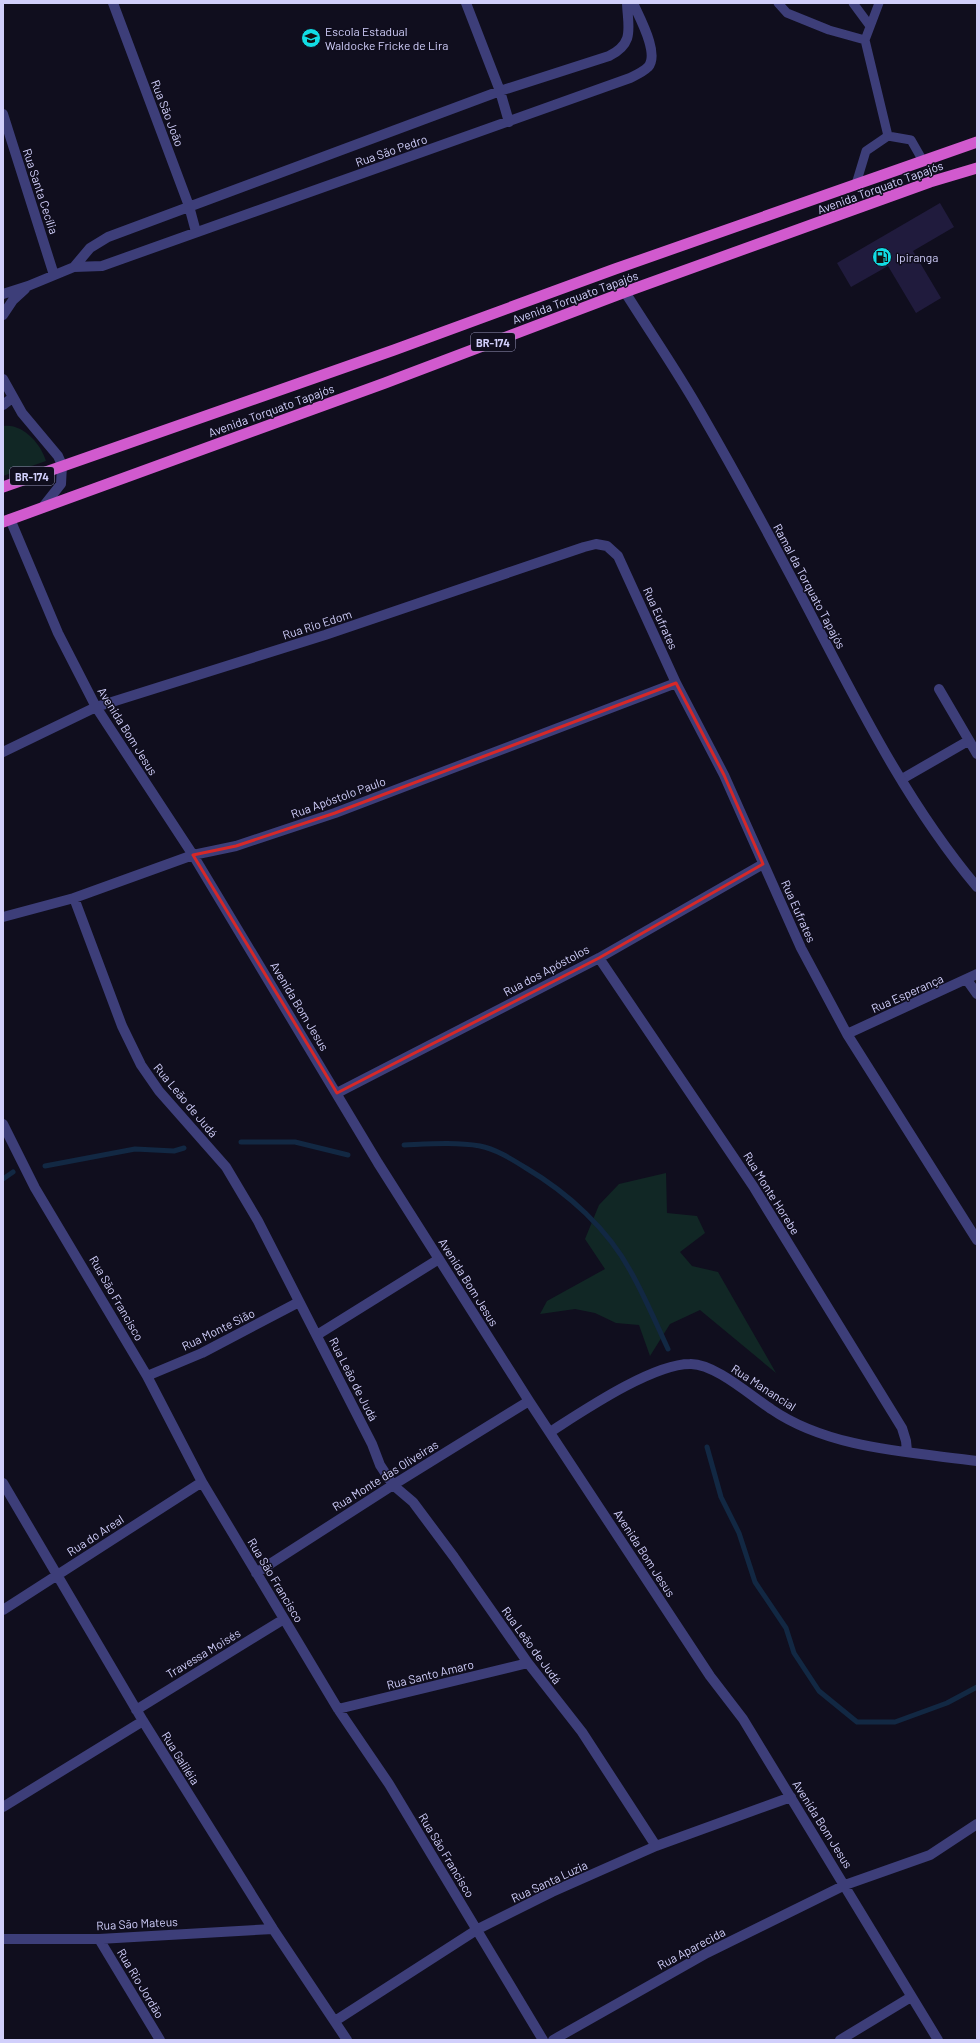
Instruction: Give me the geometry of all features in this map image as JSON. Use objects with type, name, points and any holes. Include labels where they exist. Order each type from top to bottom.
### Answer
[{"type":"highway","name":"Avenida Torquato Tapajós","points":[[3,486],[394,350],[615,268],[977,142]]},
{"type":"highway","name":"Avenida Torquato Tapajós","points":[[7,520],[385,383],[625,292],[930,182],[977,168]]},
{"type":"street","name":"Rua São João","points":[[114,3],[189,206],[196,232]]},
{"type":"street","points":[[466,3],[500,91],[509,122]]},
{"type":"street","name":"Rua São Pedro","points":[[74,267],[90,248],[100,241],[189,206],[500,91],[609,56],[621,50],[626,44],[628,27],[627,3]]},
{"type":"street","name":"Rua São Pedro","points":[[3,294],[28,286],[74,267],[102,266],[630,78],[648,67],[652,60],[653,51],[633,3]]},
{"type":"street","name":"Rua Santa Cecília","points":[[3,114],[54,275]]},
{"type":"street","points":[[3,315],[13,300],[28,286]]},
{"type":"street","name":"Ramal da Torquato Tapajós","points":[[625,292],[701,412],[844,678],[902,779],[941,841],[977,887]]},
{"type":"street","points":[[3,379],[12,398],[22,413],[58,456],[62,465],[61,484],[42,508]]},
{"type":"street","points":[[3,405],[12,398]]},
{"type":"street","name":"Avenida Bom Jesus","points":[[7,520],[58,633],[96,707],[193,855],[378,1163],[439,1259],[710,1676],[743,1719],[938,2040]]},
{"type":"street","name":"Rua Rio Edom","points":[[3,752],[96,707],[325,635],[596,544],[607,546],[618,556],[629,576]]},
{"type":"street","name":"Rua Eufrates","points":[[629,576],[652,632],[676,683],[724,775],[801,948],[847,1034],[977,1240]]},
{"type":"street","name":"Rua Apóstolo Paulo","points":[[3,917],[74,898],[193,855],[236,846],[335,813],[676,683]]},
{"type":"street","points":[[939,689],[977,754]]},
{"type":"street","points":[[902,779],[968,740]]},
{"type":"street","name":"Rua dos Apóstolos","points":[[337,1093],[599,958],[764,864]]},
{"type":"street","name":"Rua Leão de Judá","points":[[74,898],[122,1026],[141,1065],[159,1091],[226,1167],[258,1221],[372,1444],[380,1465],[392,1485],[413,1502],[454,1557],[528,1663],[582,1732],[656,1846]]},
{"type":"street","name":"Rua Monte Horebe","points":[[599,958],[753,1186],[902,1428],[907,1451]]},
{"type":"street","name":"Rua Esperança","points":[[847,1034],[967,980],[977,974]]},
{"type":"street","points":[[967,980],[977,994]]},
{"type":"street","name":"Rua São Francisco","points":[[3,1124],[35,1188],[147,1376],[202,1482],[338,1709],[389,1784],[478,1929],[543,2040]]},
{"type":"street","points":[[317,1335],[439,1259]]},
{"type":"street","name":"Rua Monte Sião","points":[[147,1376],[202,1353],[299,1302]]},
{"type":"street","name":"Rua Manancial","points":[[550,1432],[646,1376],[666,1369],[692,1363],[729,1379],[772,1410],[808,1429],[844,1441],[977,1461]]},
{"type":"street","name":"Rua Monte das Oliveiras","points":[[256,1573],[392,1485],[530,1401]]},
{"type":"street","name":"Rua do Areal","points":[[3,1610],[202,1482]]},
{"type":"street","name":"Rua Galiléia","points":[[3,1483],[136,1710],[273,1929],[347,2040]]},
{"type":"street","name":"Travessa Moisés","points":[[136,1710],[284,1619]]},
{"type":"street","name":"Rua Santo Amaro","points":[[338,1709],[528,1663]]},
{"type":"street","points":[[3,1807],[143,1721]]},
{"type":"street","name":"Rua Santa Luzia","points":[[335,2021],[478,1929],[552,1892],[656,1846],[791,1797]]},
{"type":"street","name":"Rua Aparecida","points":[[552,2040],[707,1953],[845,1885],[930,1855],[977,1824]]},
{"type":"street","name":"Rua São Mateus","points":[[3,1939],[99,1938],[273,1929]]},
{"type":"street","name":"Rua Rio Jordão","points":[[99,1938],[160,2040]]},
{"type":"street","points":[[840,2040],[911,1997]]},
{"type":"lane","points":[[778,3],[787,13],[829,30],[865,40]]},
{"type":"lane","points":[[853,3],[870,26]]},
{"type":"lane","points":[[879,3],[865,40],[888,136]]},
{"type":"lane","points":[[856,184],[866,151],[888,136],[911,140],[923,161]]},
{"type":"highlighted area","points":[[676,683],[724,775],[763,864],[599,958],[337,1093],[193,855],[236,846],[335,813]]},
{"type":"green space","points":[[3,426],[10,426],[24,431],[40,448],[46,461],[3,476]]},
{"type":"green space","points":[[666,1173],[667,1213],[697,1216],[705,1233],[680,1252],[692,1266],[718,1272],[776,1373],[700,1310],[670,1324],[650,1356],[639,1325],[616,1323],[595,1313],[575,1309],[540,1314],[547,1301],[605,1269],[585,1239],[599,1205],[619,1184]]},
{"type":"building","name":"Ipiranga","points":[[940,203],[954,227],[913,251],[941,298],[916,313],[888,266],[851,287],[837,263]]},
{"type":"waterway","points":[[241,1142],[295,1142],[348,1155]]},
{"type":"waterway","points":[[404,1145],[452,1144],[486,1147],[510,1158],[557,1189],[586,1213],[622,1256],[641,1291],[668,1349]]},
{"type":"waterway","points":[[45,1166],[135,1149],[174,1151],[184,1148]]},
{"type":"waterway","points":[[3,1179],[13,1172]]},
{"type":"waterway","points":[[707,1447],[721,1497],[739,1533],[755,1582],[786,1628],[794,1653],[819,1691],[857,1722],[895,1722],[947,1703],[977,1687]]},
{"type":"place","name":"Escola Estadual Waldocke Fricke de Lira","points":[[311,38]]},
{"type":"place","name":"Ipiranga","points":[[882,257]]}]
